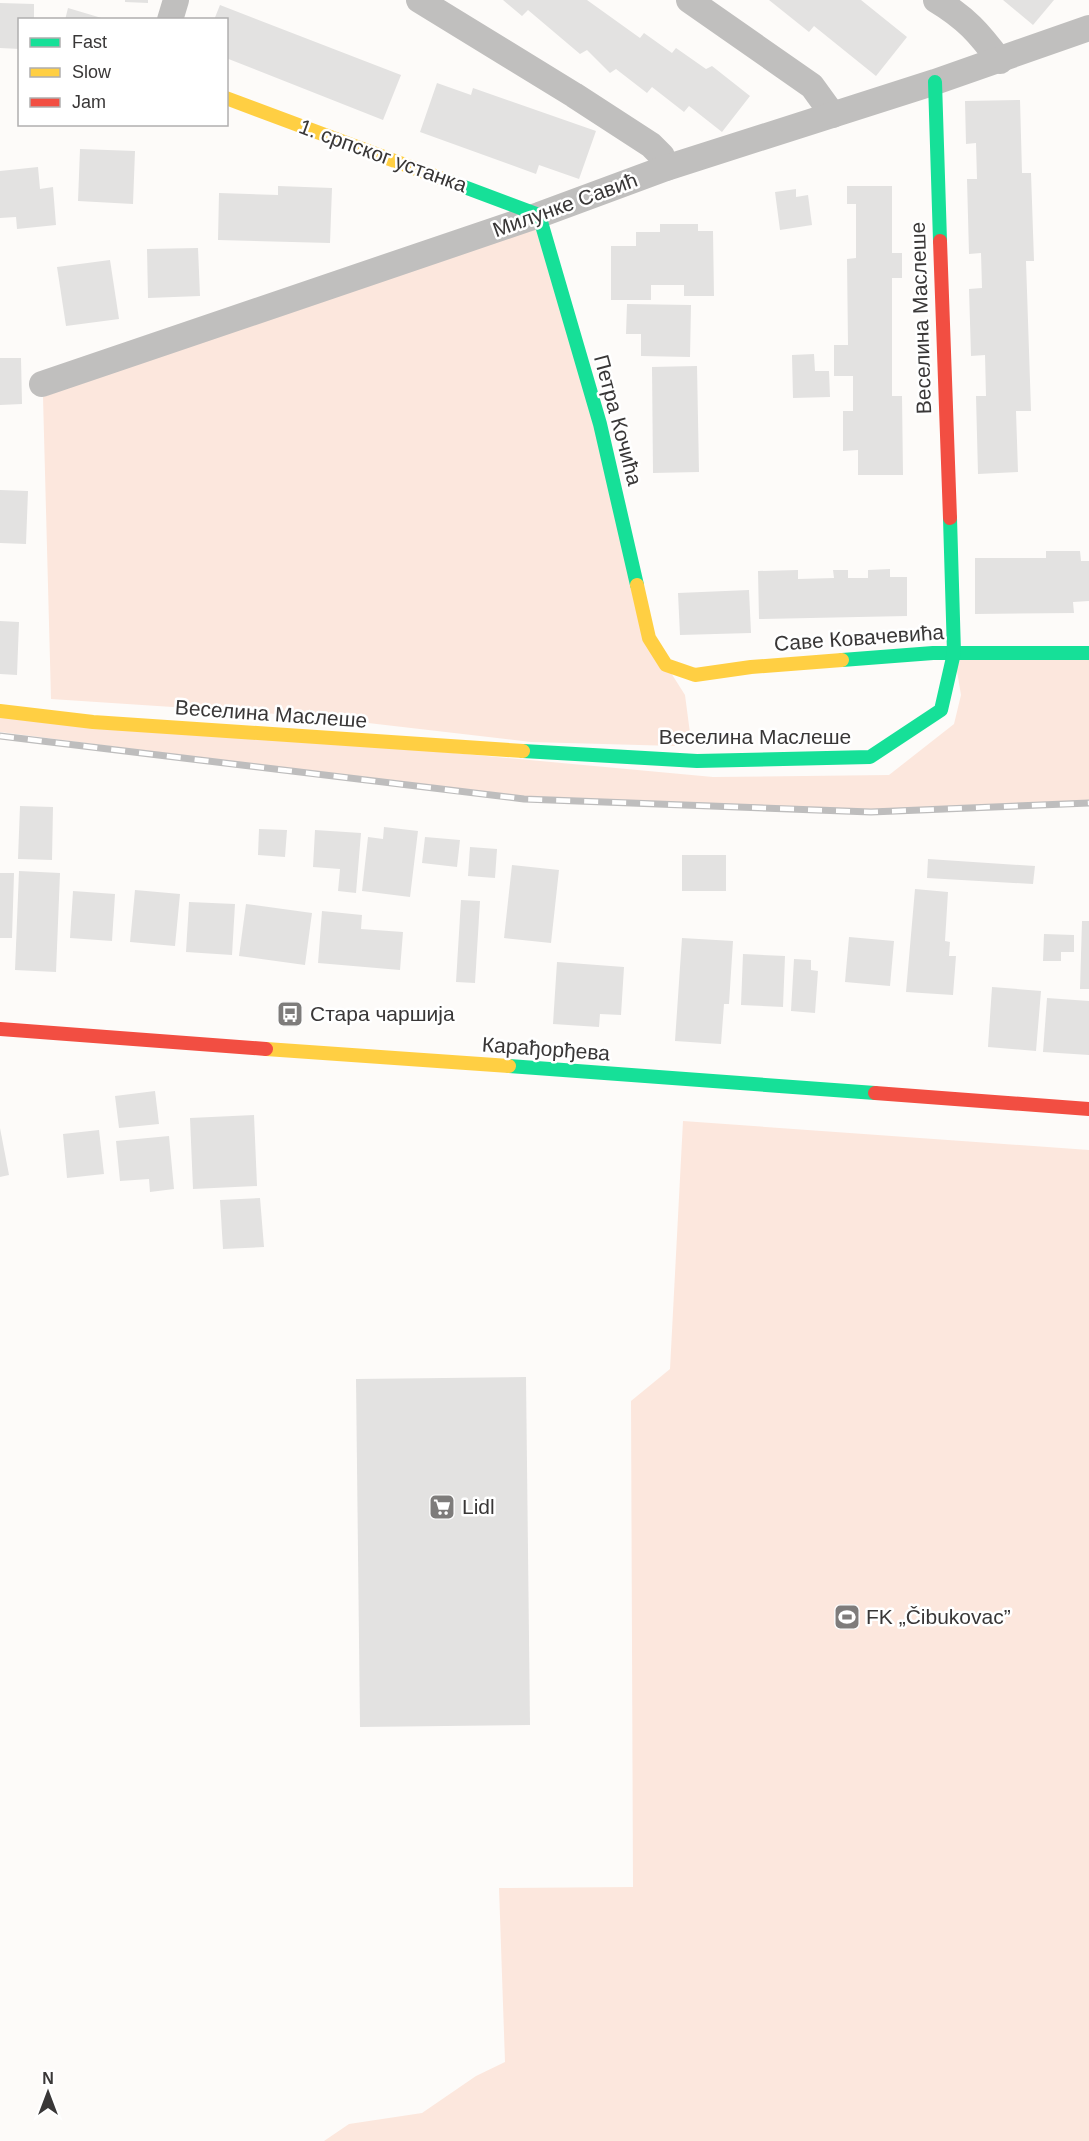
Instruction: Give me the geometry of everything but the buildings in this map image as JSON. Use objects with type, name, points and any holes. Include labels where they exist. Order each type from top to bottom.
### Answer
[{"type":"street","points":[[171,18],[176,0]]},
{"type":"street","points":[[419,0],[651,145],[662,156],[666,168]]},
{"type":"street","points":[[688,0],[812,86],[832,115]]},
{"type":"street","points":[[936,0],[976,29],[1000,61]]},
{"type":"street","name":"Милунке Савић","points":[[42,384],[539,215],[666,168],[1000,61],[1089,28]]},
{"type":"street","name":"Веселина Маслеше","points":[[0,711],[151,727],[408,745],[674,760],[765,760],[870,757],[941,710],[954,653],[935,82]]},
{"type":"street","name":"1. српског устанка","points":[[228,99],[539,215]]},
{"type":"street","name":"Петра Кочића","points":[[539,215],[600,424],[649,638]]},
{"type":"street","name":"Саве Ковачевића","points":[[649,638],[666,665],[695,675],[751,667],[954,653],[1089,653]]},
{"type":"street","name":"Карађорђева","points":[[0,1029],[1089,1109]]},
{"type":"shaded area","points":[[539,215],[649,638],[685,695],[690,733],[675,746],[531,742],[308,716],[51,699],[43,397]]},
{"type":"shaded area","points":[[954,653],[1089,653],[1089,803],[871,812],[524,799],[0,732],[0,711],[713,777],[889,775],[954,724],[961,695]]},
{"type":"shaded area","points":[[683,1121],[1089,1150],[1089,2141],[324,2141],[349,2124],[422,2113],[476,2076],[505,2062],[499,1888],[633,1887],[631,1401],[670,1369]]},
{"type":"railway","points":[[0,736],[524,799],[871,812],[1089,803]]},
{"type":"traffic: fast","points":[[935,82],[940,241]]},
{"type":"traffic: fast","points":[[451,182],[539,215],[600,424],[637,585]]},
{"type":"traffic: fast","points":[[523,751],[697,761],[870,757],[941,710],[954,653],[950,518]]},
{"type":"traffic: fast","points":[[842,660],[933,653],[1089,653]]},
{"type":"traffic: fast","points":[[509,1066],[875,1093]]},
{"type":"traffic: slow","points":[[228,99],[451,182]]},
{"type":"traffic: slow","points":[[637,585],[649,638],[666,665],[695,675],[751,667],[842,660]]},
{"type":"traffic: slow","points":[[0,711],[93,722],[523,751]]},
{"type":"traffic: slow","points":[[266,1049],[509,1066]]},
{"type":"traffic: jam","points":[[940,241],[950,518]]},
{"type":"traffic: jam","points":[[0,1029],[266,1049]]},
{"type":"traffic: jam","points":[[875,1093],[1089,1109]]},
{"type":"place","name":"Стара чаршија","points":[[290,1014]]},
{"type":"place","name":"Lidl","points":[[442,1507]]},
{"type":"place","name":"FK „Čibukovac”","points":[[847,1617]]}]
